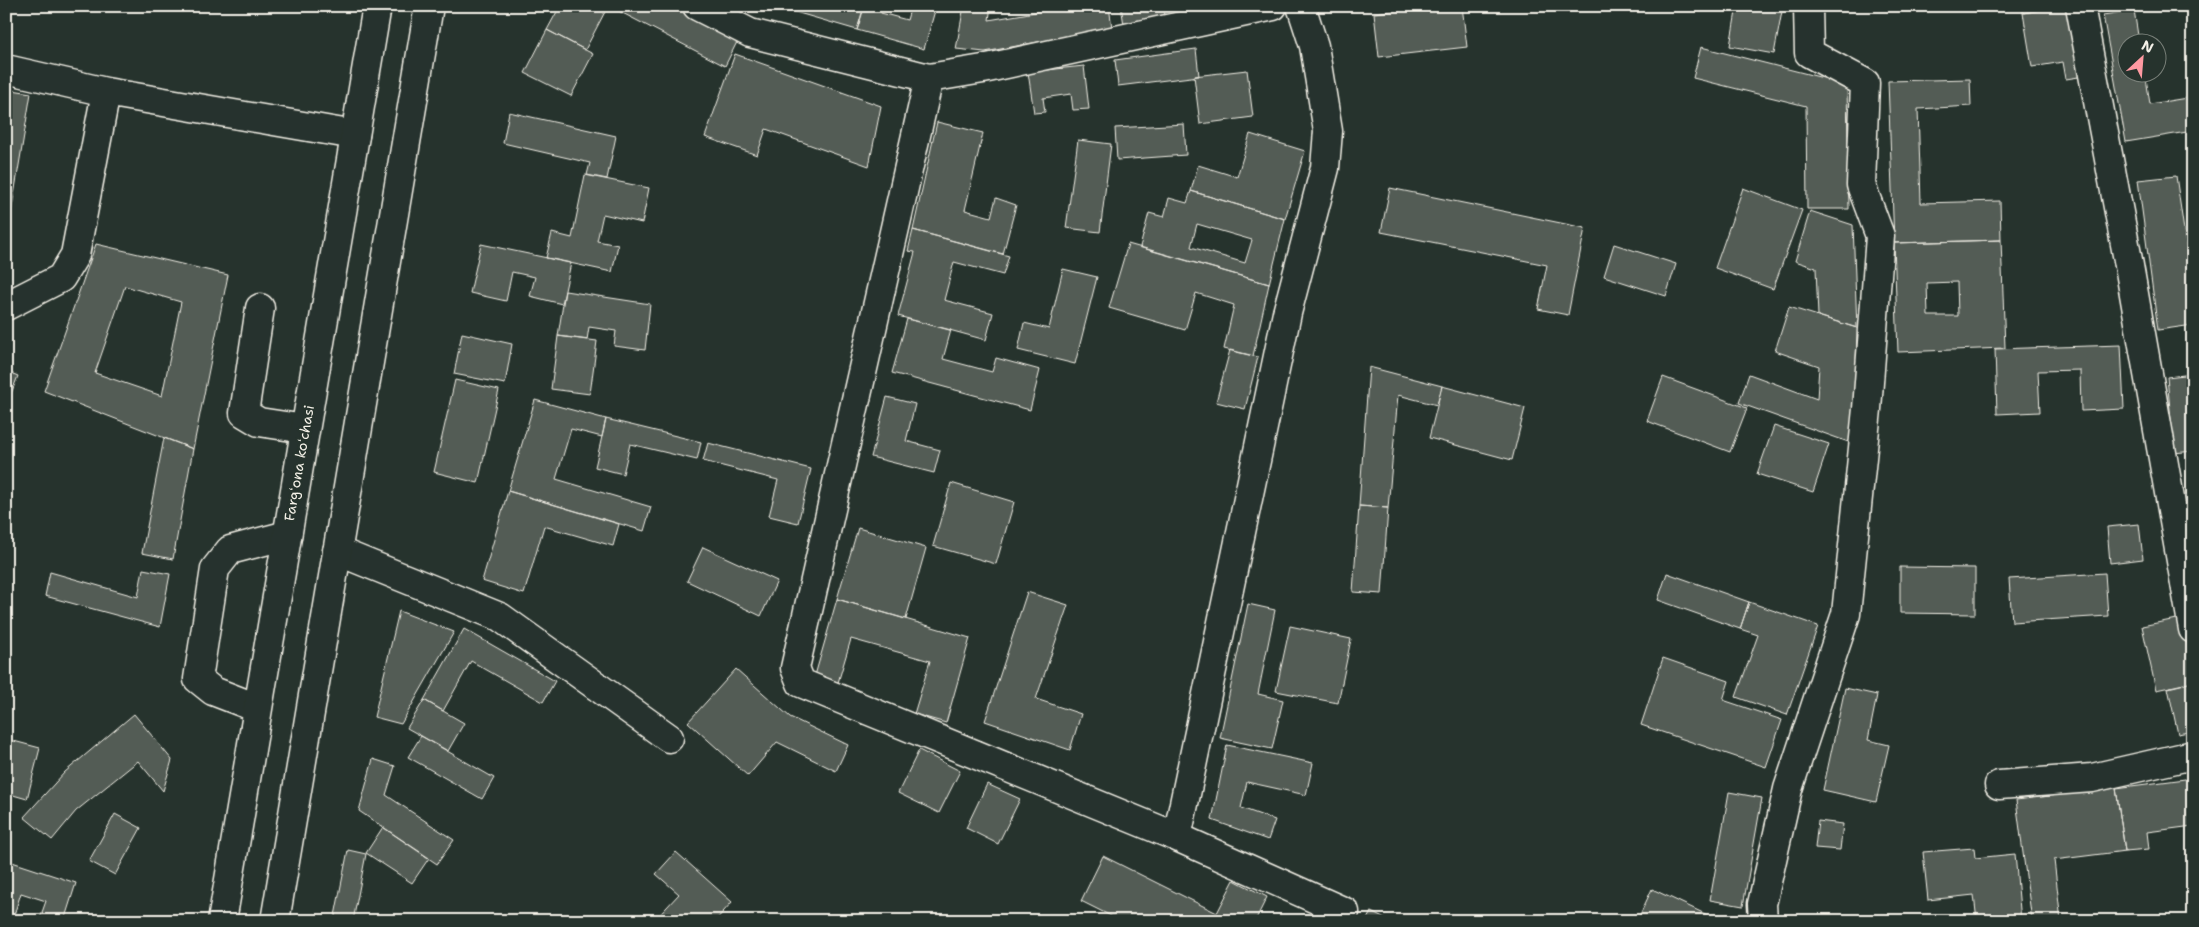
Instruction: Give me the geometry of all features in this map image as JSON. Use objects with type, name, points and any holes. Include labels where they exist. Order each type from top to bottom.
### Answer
[{"type":"street","name":"Fargʻona koʻchasi","points":[[222,921],[377,6]]},
{"type":"street","points":[[275,921],[429,6]]},
{"type":"street","points":[[697,6],[750,33],[929,78],[993,67],[1273,6]]},
{"type":"street","points":[[1177,837],[1287,313],[1325,168],[1328,131],[1314,46],[1301,6]]},
{"type":"street","points":[[1763,921],[1762,904],[1788,789],[1846,614],[1867,409],[1880,236],[1861,185],[1865,83],[1809,53],[1808,6]]},
{"type":"street","points":[[2080,6],[2130,269],[2193,629]]},
{"type":"street","points":[[6,69],[106,92],[355,135]]},
{"type":"street","points":[[929,78],[794,668],[801,683],[1177,837],[1344,912]]},
{"type":"street","points":[[6,306],[61,278],[75,255],[106,92]]},
{"type":"street","points":[[260,308],[244,412],[259,422],[305,429]]},
{"type":"street","points":[[257,708],[213,691],[198,679],[215,569],[230,550],[287,535]]},
{"type":"street","points":[[337,551],[500,617],[669,738]]},
{"type":"street","points":[[2000,786],[2092,778],[2193,755]]},
{"type":"building","points":[[560,6],[608,6],[585,50],[547,30]]},
{"type":"building","points":[[609,6],[677,6],[739,38],[725,66]]},
{"type":"building","points":[[859,6],[864,8],[857,30],[778,7]]},
{"type":"building","points":[[864,6],[882,6],[881,13],[907,20],[911,6],[936,7],[924,49],[857,30]]},
{"type":"building","points":[[964,6],[991,6],[989,20],[1070,6],[1109,6],[1112,28],[985,52],[956,49]]},
{"type":"building","points":[[1121,6],[1164,6],[1166,26],[1125,31]]},
{"type":"building","points":[[1172,6],[1237,6],[1177,24]]},
{"type":"building","points":[[1431,6],[1462,6],[1467,47],[1379,57],[1374,13]]},
{"type":"building","points":[[1737,6],[1783,6],[1774,54],[1730,46]]},
{"type":"building","points":[[2022,6],[2063,6],[2023,13]]},
{"type":"building","points":[[2073,6],[2085,76],[2066,79],[2063,62],[2032,67],[2023,13]]},
{"type":"building","points":[[2134,10],[2137,32],[2116,32],[2116,82],[2147,82],[2150,104],[2193,97],[2193,131],[2126,142],[2103,15]]},
{"type":"building","points":[[547,30],[593,54],[571,96],[525,73]]},
{"type":"building","points":[[1701,47],[1847,84],[1849,209],[1807,209],[1806,106],[1693,78]]},
{"type":"building","points":[[1196,49],[1199,76],[1118,86],[1115,60]]},
{"type":"building","points":[[735,54],[881,106],[869,166],[766,129],[757,155],[705,137]]},
{"type":"building","points":[[1084,66],[1089,109],[1073,110],[1071,94],[1043,98],[1045,112],[1034,113],[1028,72]]},
{"type":"building","points":[[1247,70],[1253,117],[1200,124],[1194,76]]},
{"type":"building","points":[[1970,79],[1971,106],[1918,109],[1921,203],[2000,201],[2001,240],[1894,243],[1888,81]]},
{"type":"building","points":[[6,89],[31,93],[6,243]]},
{"type":"building","points":[[509,112],[616,136],[607,179],[587,175],[590,163],[503,143]]},
{"type":"building","points":[[937,122],[983,133],[965,210],[991,217],[996,198],[1016,205],[1003,254],[913,230]]},
{"type":"building","points":[[1184,124],[1186,155],[1117,160],[1115,128]]},
{"type":"building","points":[[1250,134],[1305,151],[1285,219],[1191,191],[1198,165],[1237,177]]},
{"type":"building","points":[[1078,140],[1111,144],[1100,232],[1066,228]]},
{"type":"building","points":[[585,175],[649,188],[642,223],[603,214],[597,241],[618,245],[612,272],[546,258],[552,233],[572,238]]},
{"type":"building","points":[[2176,176],[2193,292],[2193,325],[2158,330],[2138,180]]},
{"type":"building","points":[[1390,188],[1585,228],[1568,315],[1538,309],[1547,265],[1381,232]]},
{"type":"building","points":[[1743,188],[1802,210],[1773,289],[1715,268]]},
{"type":"building","points":[[1191,191],[1285,219],[1269,284],[1140,247],[1149,213],[1164,217],[1169,198],[1187,203]],"holes":[[[1197,224],[1252,240],[1245,263],[1191,247]]]},
{"type":"building","points":[[1810,211],[1853,225],[1857,328],[1818,316],[1816,268],[1795,261]]},
{"type":"building","points":[[913,230],[1009,256],[1003,275],[954,262],[944,300],[993,313],[986,340],[898,316],[915,252],[908,251]]},
{"type":"building","points":[[2001,240],[2005,348],[1898,352],[1894,243]],"holes":[[[1957,282],[1958,316],[1928,316],[1927,283]]]},
{"type":"building","points":[[96,244],[228,275],[193,449],[44,391]],"holes":[[[125,286],[181,302],[162,396],[95,373]]]},
{"type":"building","points":[[481,244],[571,263],[562,304],[530,296],[535,277],[512,272],[506,301],[470,293]]},
{"type":"building","points":[[1128,244],[1269,284],[1253,356],[1224,349],[1234,305],[1196,293],[1185,330],[1109,308]]},
{"type":"building","points":[[1614,244],[1676,264],[1666,296],[1604,276]]},
{"type":"building","points":[[1063,269],[1097,277],[1075,364],[1018,350],[1024,323],[1049,329]]},
{"type":"building","points":[[565,291],[650,304],[645,350],[614,346],[616,331],[589,327],[587,340],[558,336]]},
{"type":"building","points":[[1789,307],[1857,328],[1854,444],[1739,403],[1749,374],[1817,399],[1819,366],[1775,351]]},
{"type":"building","points":[[907,319],[951,330],[943,359],[992,372],[996,358],[1040,370],[1030,410],[892,373]]},
{"type":"building","points":[[462,333],[512,344],[505,384],[454,374]]},
{"type":"building","points":[[558,336],[597,341],[590,394],[551,389]]},
{"type":"building","points":[[2121,345],[2124,409],[2081,411],[2080,370],[2038,371],[2040,412],[1997,414],[1995,349]]},
{"type":"building","points":[[1230,350],[1258,357],[1245,409],[1216,402]]},
{"type":"building","points":[[1369,367],[1442,386],[1437,405],[1398,395],[1388,508],[1359,506]]},
{"type":"building","points":[[6,371],[18,376],[6,406]]},
{"type":"building","points":[[2193,374],[2193,451],[2174,453],[2167,377]]},
{"type":"building","points":[[1663,377],[1747,408],[1730,452],[1647,421]]},
{"type":"building","points":[[455,380],[499,390],[478,483],[434,472]]},
{"type":"building","points":[[1442,386],[1525,408],[1512,460],[1429,438]]},
{"type":"building","points":[[887,397],[915,404],[906,441],[940,450],[934,473],[871,457]]},
{"type":"building","points":[[535,400],[606,419],[602,437],[571,429],[556,479],[651,507],[644,531],[508,491]]},
{"type":"building","points":[[606,419],[701,442],[697,460],[630,444],[623,474],[595,467]]},
{"type":"building","points":[[1774,426],[1829,444],[1813,492],[1757,474]]},
{"type":"building","points":[[164,438],[193,449],[173,559],[142,553]]},
{"type":"building","points":[[708,443],[811,469],[798,523],[769,516],[778,480],[703,461]]},
{"type":"building","points":[[951,483],[1014,502],[996,564],[933,546]]},
{"type":"building","points":[[508,491],[619,524],[613,546],[544,526],[524,594],[482,581]]},
{"type":"building","points":[[1359,506],[1388,508],[1382,594],[1353,592]]},
{"type":"building","points":[[2139,524],[2143,559],[2110,563],[2107,527]]},
{"type":"building","points":[[858,528],[926,548],[906,619],[837,599]]},
{"type":"building","points":[[703,547],[777,581],[761,616],[687,581]]},
{"type":"building","points":[[1900,567],[1975,568],[1975,614],[1900,613]]},
{"type":"building","points":[[143,569],[170,574],[160,627],[45,596],[50,572],[138,597]]},
{"type":"building","points":[[1667,573],[1749,602],[1740,629],[1658,600]]},
{"type":"building","points":[[2105,573],[2108,616],[2012,622],[2009,579]]},
{"type":"building","points":[[1027,592],[1068,605],[1036,699],[1081,714],[1070,750],[985,721]]},
{"type":"building","points":[[837,599],[970,638],[946,723],[914,714],[930,661],[851,639],[837,686],[814,679]]},
{"type":"building","points":[[1749,602],[1818,626],[1787,715],[1736,697],[1758,635],[1740,629]]},
{"type":"building","points":[[1248,604],[1275,610],[1258,694],[1283,700],[1272,749],[1220,738]]},
{"type":"building","points":[[399,611],[454,632],[401,724],[374,717]]},
{"type":"building","points":[[2181,618],[2193,670],[2193,682],[2156,690],[2142,626]]},
{"type":"building","points":[[1290,626],[1351,639],[1338,703],[1276,691]]},
{"type":"building","points":[[464,629],[555,681],[543,702],[471,661],[443,711],[424,700]]},
{"type":"building","points":[[1663,658],[1729,681],[1723,700],[1782,720],[1766,767],[1641,725]]},
{"type":"building","points":[[736,669],[790,717],[848,745],[836,771],[777,742],[748,776],[688,722]]},
{"type":"building","points":[[2193,682],[2193,731],[2178,734],[2168,688]]},
{"type":"building","points":[[1845,688],[1877,695],[1868,740],[1889,745],[1876,802],[1823,790]]},
{"type":"building","points":[[424,700],[464,723],[448,751],[407,728]]},
{"type":"building","points":[[134,714],[172,760],[163,791],[138,761],[76,811],[52,840],[24,817],[65,772]]},
{"type":"building","points":[[421,736],[494,778],[482,799],[408,757]]},
{"type":"building","points":[[6,739],[40,748],[27,799],[6,793]]},
{"type":"building","points":[[1227,745],[1313,763],[1306,795],[1247,782],[1241,808],[1275,820],[1268,840],[1212,820]]},
{"type":"building","points":[[919,750],[960,771],[939,813],[898,793]]},
{"type":"building","points":[[373,759],[395,766],[386,795],[454,840],[437,864],[359,811]]},
{"type":"building","points":[[2193,778],[2193,826],[2147,832],[2149,849],[2125,851],[2116,788]]},
{"type":"building","points":[[987,784],[1020,799],[998,844],[966,828]]},
{"type":"building","points":[[2116,788],[2125,851],[2054,860],[2061,921],[2032,921],[2016,800]]},
{"type":"building","points":[[1729,792],[1762,798],[1743,906],[1710,900]]},
{"type":"building","points":[[115,814],[141,828],[115,875],[89,861]]},
{"type":"building","points":[[1818,821],[1843,824],[1840,850],[1815,848]]},
{"type":"building","points":[[383,827],[429,858],[412,883],[366,853]]},
{"type":"building","points":[[1974,848],[1975,858],[2015,854],[2021,921],[1977,921],[1974,895],[1928,900],[1923,852]]},
{"type":"building","points":[[348,850],[366,854],[353,921],[334,921]]},
{"type":"building","points":[[676,852],[732,902],[715,921],[654,921],[679,894],[656,874]]},
{"type":"building","points":[[1103,856],[1217,913],[1234,880],[1267,897],[1255,921],[1121,921],[1081,901]]},
{"type":"building","points":[[6,860],[76,883],[64,921],[39,921],[46,901],[21,893],[12,921],[6,921]]},
{"type":"building","points":[[1652,889],[1720,921],[1637,921]]},
{"type":"building","points":[[1371,912],[1389,921],[1366,921]]},
{"type":"building","points":[[125,916],[149,920],[149,921],[123,921]]}]
